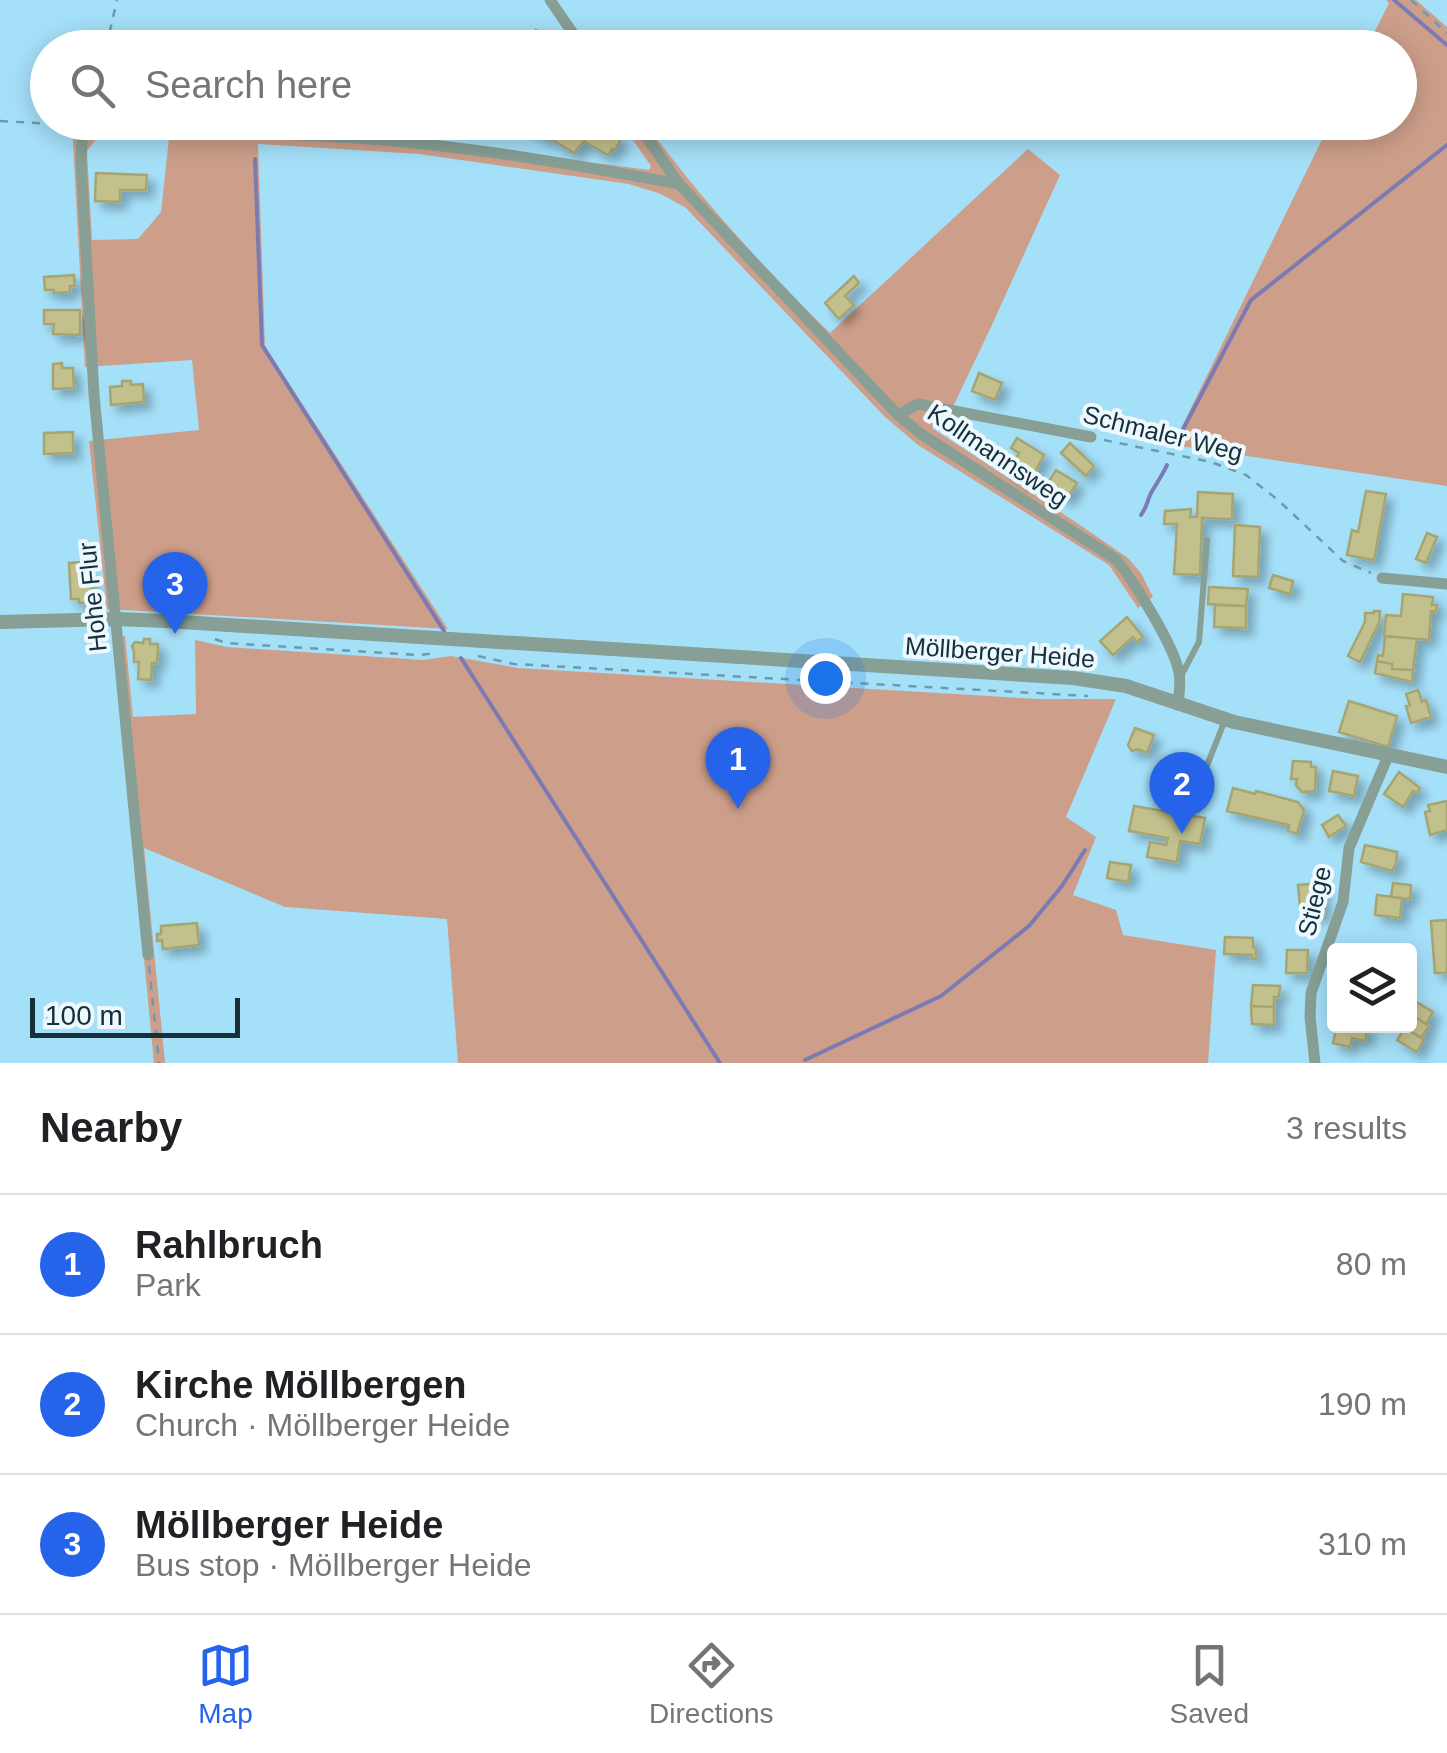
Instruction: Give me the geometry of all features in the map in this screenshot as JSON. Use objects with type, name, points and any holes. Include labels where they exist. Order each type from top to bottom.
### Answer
[{"type":"street","points":[[550,0],[571,30]]},
{"type":"street","name":"Hohe Flur","points":[[82,140],[94,396],[148,955]]},
{"type":"street","points":[[374,140],[476,151],[679,184]]},
{"type":"street","name":"Kollmannsweg","points":[[648,140],[679,184],[898,415],[921,434],[1117,560],[1132,579],[1176,660],[1180,676],[1178,705]]},
{"type":"street","name":"Schmaler Weg","points":[[898,415],[918,404],[1091,437]]},
{"type":"street","points":[[1382,578],[1447,584]]},
{"type":"street","name":"Möllberger Heide","points":[[0,622],[116,619],[1072,678],[1126,686],[1225,720],[1447,768]]},
{"type":"street","name":"Stiege","points":[[1314,1063],[1311,994],[1343,902],[1349,848],[1388,756]]},
{"type":"lane","points":[[1180,676],[1199,642],[1207,540]]},
{"type":"lane","points":[[1177,800],[1188,800],[1204,773],[1225,720]]},
{"type":"path","points":[[110,30],[117,0]]},
{"type":"path","points":[[1410,0],[1447,33]]},
{"type":"path","points":[[0,121],[30,123]]},
{"type":"path","name":"Schmaler Weg","points":[[1091,437],[1210,462],[1246,475],[1343,561],[1382,578]]},
{"type":"path","points":[[208,637],[226,643],[420,655],[439,652]]},
{"type":"path","points":[[464,652],[514,664],[1096,695]]},
{"type":"path","points":[[148,955],[159,1063]]},
{"type":"shaded area","points":[[1386,0],[1416,0],[1447,27],[1447,486],[1173,445],[1322,140],[1417,140],[1417,30],[1376,30],[1389,3]]},
{"type":"shaded area","points":[[73,140],[95,140],[87,151],[92,240],[138,239],[161,212],[169,140],[421,140],[649,170],[651,166],[633,140],[658,140],[733,232],[830,333],[1028,149],[1060,175],[950,413],[940,412],[932,428],[1128,558],[1153,597],[1138,608],[1109,565],[918,445],[885,417],[686,208],[661,194],[629,184],[419,154],[258,144],[265,346],[448,629],[107,609],[89,441],[199,430],[192,360],[85,367]]},
{"type":"shaded area","points":[[125,636],[133,717],[196,714],[195,640],[227,647],[423,660],[451,656],[518,668],[1038,699],[1116,699],[1066,817],[1096,837],[1073,895],[1116,910],[1123,935],[1216,950],[1208,1063],[458,1063],[447,919],[285,907],[144,848],[165,1063],[154,1063],[113,637]]},
{"type":"building","points":[[553,140],[620,140],[608,155],[584,141],[574,153]]},
{"type":"building","points":[[96,173],[147,175],[146,190],[120,190],[120,202],[95,201]]},
{"type":"building","points":[[74,275],[75,286],[70,286],[70,292],[45,290],[44,277]]},
{"type":"building","points":[[854,276],[859,283],[845,296],[854,305],[839,319],[825,303]]},
{"type":"building","points":[[44,310],[80,310],[80,335],[53,334],[54,324],[44,324]]},
{"type":"building","points":[[62,363],[62,368],[73,368],[74,388],[53,389],[53,364]]},
{"type":"building","points":[[979,373],[1002,383],[995,400],[972,391]]},
{"type":"building","points":[[122,381],[143,384],[144,402],[111,405],[110,387],[122,386]]},
{"type":"building","points":[[73,432],[73,453],[44,454],[44,433]]},
{"type":"building","points":[[1017,438],[1044,455],[1029,483],[1009,471],[1019,453],[1011,448]]},
{"type":"building","points":[[1070,443],[1094,466],[1086,476],[1061,453]]},
{"type":"building","points":[[1056,470],[1077,483],[1067,499],[1046,486]]},
{"type":"building","points":[[1366,491],[1386,494],[1374,560],[1347,555],[1352,530],[1358,532]]},
{"type":"building","points":[[1198,492],[1233,494],[1232,519],[1202,518],[1200,575],[1174,574],[1177,524],[1164,524],[1165,511],[1191,509],[1190,517],[1197,517]]},
{"type":"building","points":[[1235,525],[1260,527],[1258,577],[1233,576]]},
{"type":"building","points":[[1427,533],[1437,537],[1426,563],[1416,559]]},
{"type":"building","points":[[83,562],[83,573],[91,573],[92,599],[79,603],[79,599],[71,599],[69,563]]},
{"type":"building","points":[[1273,575],[1293,581],[1290,594],[1269,588]]},
{"type":"building","points":[[1209,587],[1248,589],[1246,606],[1208,604]]},
{"type":"building","points":[[1403,594],[1433,597],[1432,605],[1437,605],[1436,612],[1431,611],[1429,640],[1384,636],[1386,615],[1401,616]]},
{"type":"building","points":[[1215,605],[1246,606],[1246,628],[1214,627]]},
{"type":"building","points":[[1380,611],[1379,623],[1360,662],[1348,656],[1365,622],[1365,613]]},
{"type":"building","points":[[1127,617],[1143,637],[1137,642],[1133,637],[1113,655],[1100,641]]},
{"type":"building","points":[[1385,636],[1417,639],[1413,670],[1392,669],[1392,664],[1377,661],[1378,655],[1383,656]]},
{"type":"building","points":[[144,639],[158,644],[151,680],[138,679],[139,662],[134,662],[132,646]]},
{"type":"building","points":[[1377,661],[1392,664],[1392,669],[1413,670],[1412,682],[1375,673]]},
{"type":"building","points":[[1418,690],[1431,717],[1411,723],[1406,694]]},
{"type":"building","points":[[1349,701],[1397,716],[1388,747],[1339,732]]},
{"type":"building","points":[[1135,728],[1154,735],[1147,753],[1132,751],[1128,745]]},
{"type":"building","points":[[1293,761],[1311,762],[1311,767],[1316,767],[1315,791],[1302,792],[1296,785],[1297,779],[1291,779]]},
{"type":"building","points":[[1333,771],[1358,776],[1354,796],[1329,791]]},
{"type":"building","points":[[1399,772],[1420,788],[1417,793],[1413,791],[1403,807],[1384,794]]},
{"type":"building","points":[[1233,788],[1298,802],[1304,810],[1297,834],[1288,831],[1289,825],[1227,811]]},
{"type":"building","points":[[1447,801],[1447,830],[1430,835],[1425,812],[1430,811],[1428,805]]},
{"type":"building","points":[[1134,806],[1205,818],[1200,844],[1180,841],[1177,862],[1147,857],[1150,842],[1166,845],[1168,838],[1129,831]]},
{"type":"building","points":[[1338,815],[1346,826],[1329,837],[1322,825]]},
{"type":"building","points":[[1365,845],[1397,852],[1392,871],[1361,862]]},
{"type":"building","points":[[1110,862],[1131,865],[1128,882],[1107,878]]},
{"type":"building","points":[[1321,883],[1324,914],[1301,916],[1298,885]]},
{"type":"building","points":[[1393,883],[1411,885],[1410,899],[1391,897]]},
{"type":"building","points":[[1377,895],[1402,898],[1400,918],[1375,915]]},
{"type":"building","points":[[1447,920],[1447,973],[1435,973],[1431,921]]},
{"type":"building","points":[[197,923],[199,945],[163,949],[162,940],[157,941],[161,926]]},
{"type":"building","points":[[1225,937],[1253,938],[1256,959],[1252,955],[1224,954]]},
{"type":"building","points":[[1287,950],[1308,950],[1307,973],[1286,973]]},
{"type":"building","points":[[1253,985],[1280,986],[1274,1007],[1251,1006]]},
{"type":"building","points":[[1417,1002],[1433,1012],[1426,1024],[1417,1018]]},
{"type":"building","points":[[1251,1006],[1274,1007],[1274,1025],[1252,1024]]},
{"type":"building","points":[[1417,1018],[1429,1026],[1421,1038],[1413,1033],[1417,1033]]},
{"type":"building","points":[[1335,1033],[1367,1033],[1365,1041],[1352,1038],[1350,1047],[1333,1043]]},
{"type":"building","points":[[1402,1033],[1414,1033],[1424,1039],[1417,1052],[1397,1040]]},
{"type":"waterway","points":[[1394,0],[1447,45]]},
{"type":"waterway","points":[[1180,435],[1251,300],[1447,145]]},
{"type":"waterway","points":[[255,159],[262,345],[444,631]]},
{"type":"waterway","points":[[1141,515],[1167,465]]},
{"type":"waterway","points":[[461,658],[720,1063]]},
{"type":"waterway","points":[[805,1060],[941,996],[1029,926],[1085,850]]},
{"type":"place","name":"Möllberger Heide","points":[[175,634]]},
{"type":"place","name":"Rahlbruch","points":[[738,809]]},
{"type":"place","name":"Kirche Möllbergen","points":[[1182,834]]}]
